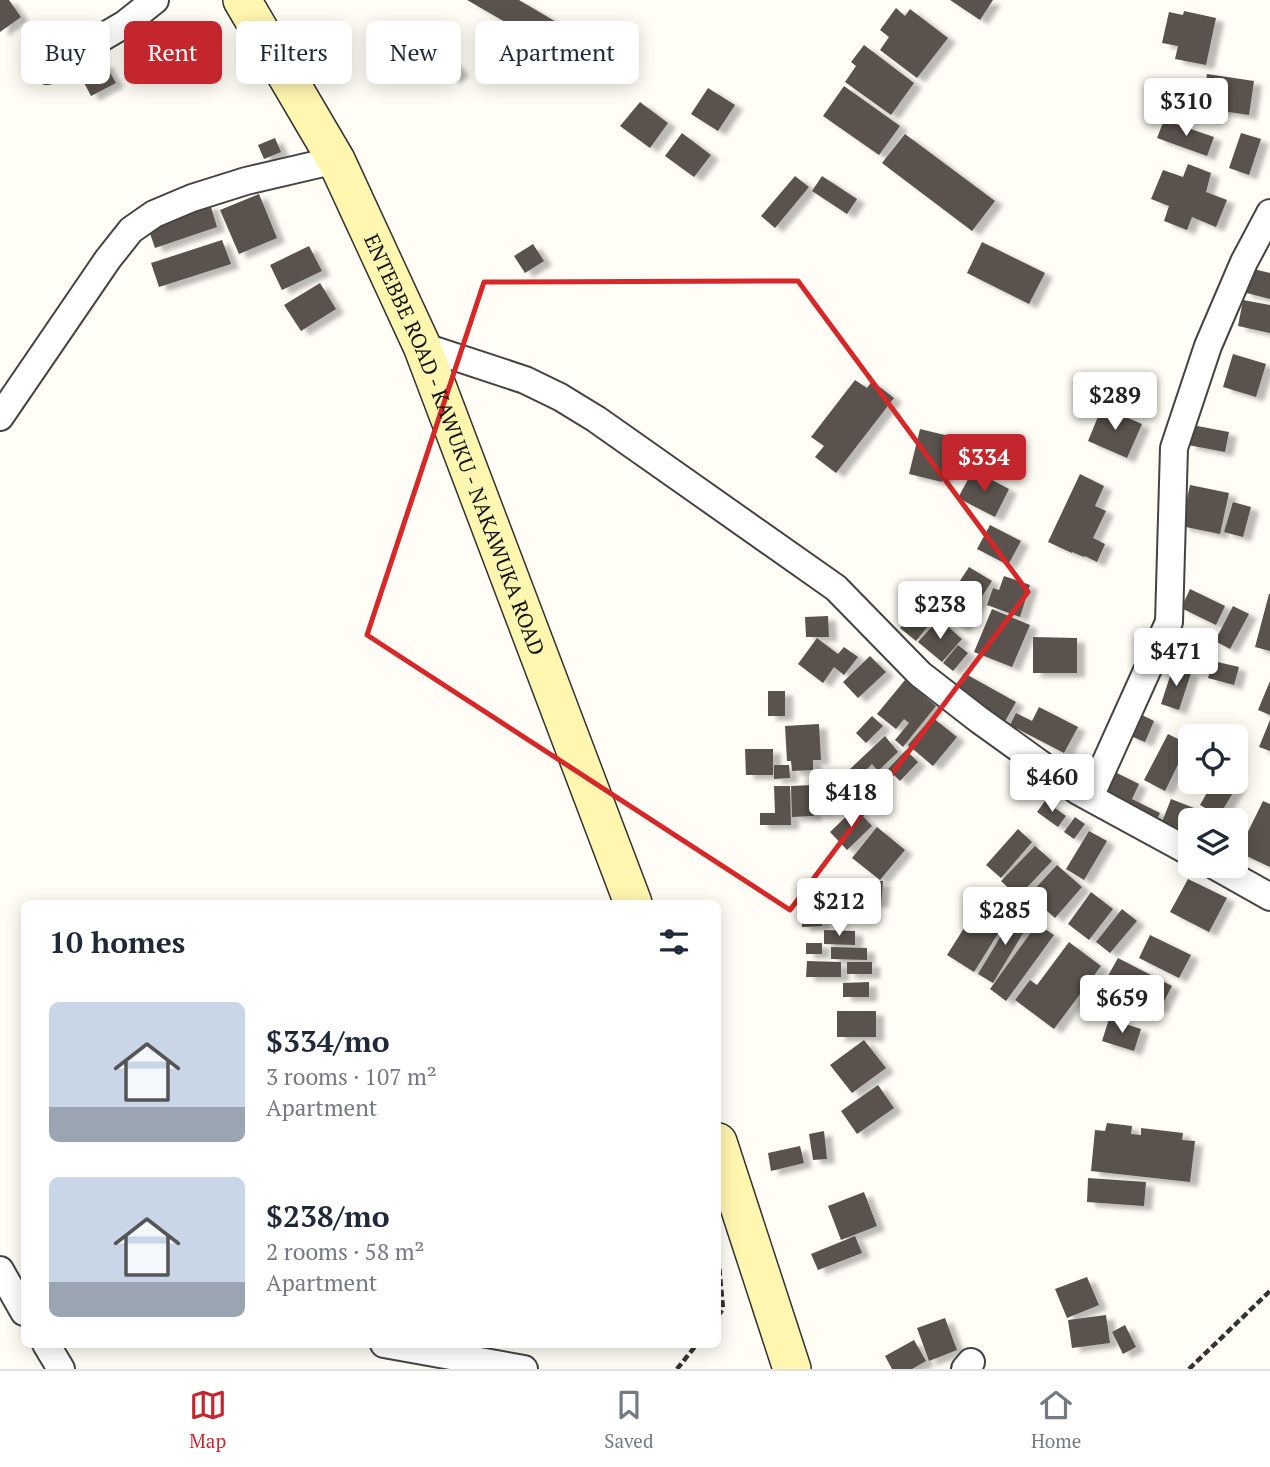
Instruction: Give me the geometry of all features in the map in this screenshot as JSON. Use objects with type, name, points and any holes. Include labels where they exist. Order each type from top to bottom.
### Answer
[{"type":"main road","name":"ENTEBBE ROAD - KAWUKU - NAKAWUKA ROAD","points":[[242,0],[336,160],[422,346],[632,900]]},
{"type":"main road","points":[[721,1151],[792,1369]]},
{"type":"street","points":[[110,33],[155,0]]},
{"type":"street","points":[[0,418],[108,259],[131,230],[154,214],[192,198],[246,181],[336,160]]},
{"type":"street","points":[[1090,797],[1169,622],[1174,448],[1208,346],[1244,262],[1270,213]]},
{"type":"street","points":[[422,346],[525,380],[596,419],[836,588],[919,674],[978,719],[1078,791],[1178,845]]},
{"type":"street","points":[[1236,878],[1270,897]]},
{"type":"street","points":[[48,1348],[61,1369]]},
{"type":"street","points":[[406,1348],[524,1369]]},
{"type":"path","points":[[1189,1369],[1270,1291]]},
{"type":"path","points":[[677,1369],[694,1348]]},
{"type":"highlighted area","points":[[798,281],[1028,592],[790,910],[367,635],[484,282]]},
{"type":"building","points":[[0,0],[9,0],[21,17],[0,32]]},
{"type":"building","points":[[467,0],[519,0],[555,21],[503,21]]},
{"type":"building","points":[[950,0],[993,0],[980,20]]},
{"type":"building","points":[[896,8],[905,16],[910,9],[948,38],[917,78],[880,50],[889,37],[880,30]]},
{"type":"building","points":[[1184,11],[1216,18],[1206,65],[1175,59],[1178,46],[1162,43],[1169,12],[1183,15]]},
{"type":"building","points":[[864,45],[914,83],[891,115],[845,82],[856,66],[851,62]]},
{"type":"building","points":[[110,72],[116,83],[91,96],[85,84],[110,84]]},
{"type":"building","points":[[1207,74],[1254,81],[1249,115],[1202,108]]},
{"type":"building","points":[[844,86],[900,126],[879,155],[823,116]]},
{"type":"building","points":[[708,88],[735,105],[718,131],[691,114]]},
{"type":"building","points":[[640,102],[668,123],[650,148],[620,126]]},
{"type":"building","points":[[1164,120],[1214,137],[1207,156],[1157,138]]},
{"type":"building","points":[[682,133],[711,155],[694,177],[665,156]]},
{"type":"building","points":[[1241,133],[1261,139],[1249,175],[1229,168]]},
{"type":"building","points":[[905,134],[995,201],[972,231],[882,163]]},
{"type":"building","points":[[275,138],[281,152],[264,159],[258,145]]},
{"type":"building","points":[[1188,164],[1211,173],[1206,192],[1227,200],[1216,227],[1192,217],[1187,230],[1164,221],[1169,206],[1151,199],[1163,170],[1183,177]]},
{"type":"building","points":[[795,176],[809,187],[775,228],[761,216]]},
{"type":"building","points":[[822,176],[857,199],[847,214],[812,191]]},
{"type":"building","points":[[259,194],[277,238],[239,254],[220,210]]},
{"type":"building","points":[[210,204],[217,227],[155,248],[147,225]]},
{"type":"building","points":[[222,240],[231,264],[159,287],[151,263]]},
{"type":"building","points":[[982,242],[1045,273],[1029,304],[967,273]]},
{"type":"building","points":[[533,244],[544,261],[525,273],[514,256]]},
{"type":"building","points":[[309,246],[322,271],[282,290],[270,265]]},
{"type":"building","points":[[1249,268],[1270,273],[1270,299],[1243,292]]},
{"type":"building","points":[[320,283],[336,309],[301,331],[284,305]]},
{"type":"building","points":[[1243,300],[1270,305],[1270,333],[1238,326]]},
{"type":"building","points":[[1233,354],[1266,364],[1256,397],[1223,387]]},
{"type":"building","points":[[855,380],[867,388],[872,381],[894,398],[836,473],[815,457],[824,446],[811,437]]},
{"type":"building","points":[[1102,407],[1142,424],[1127,458],[1088,441]]},
{"type":"building","points":[[1192,425],[1229,432],[1225,452],[1188,445]]},
{"type":"building","points":[[920,429],[953,437],[942,482],[909,474]]},
{"type":"building","points":[[973,470],[1009,489],[995,517],[958,498]]},
{"type":"building","points":[[1080,474],[1104,486],[1095,506],[1106,511],[1093,538],[1105,544],[1097,562],[1048,542]]},
{"type":"building","points":[[1190,485],[1229,493],[1220,534],[1181,526]]},
{"type":"building","points":[[1233,502],[1251,507],[1243,537],[1224,532]]},
{"type":"building","points":[[990,525],[1021,541],[1008,565],[977,549]]},
{"type":"building","points":[[969,567],[992,581],[962,627],[939,613]]},
{"type":"building","points":[[1004,576],[1030,585],[1020,617],[987,605],[993,588],[999,590]]},
{"type":"building","points":[[934,585],[948,593],[936,612],[922,604]]},
{"type":"building","points":[[1190,589],[1225,606],[1216,625],[1181,608]]},
{"type":"building","points":[[1270,594],[1270,651],[1255,647]]},
{"type":"building","points":[[919,604],[935,617],[916,641],[900,628]]},
{"type":"building","points":[[1233,606],[1249,614],[1230,649],[1215,641]]},
{"type":"building","points":[[992,609],[1030,625],[1012,667],[974,652]]},
{"type":"building","points":[[828,616],[829,637],[806,637],[805,617]]},
{"type":"building","points":[[939,619],[962,639],[942,662],[918,642]]},
{"type":"building","points":[[1033,637],[1077,638],[1077,673],[1033,673]]},
{"type":"building","points":[[817,638],[838,654],[844,647],[858,657],[844,675],[834,667],[823,683],[798,664]]},
{"type":"building","points":[[958,645],[968,653],[953,671],[943,663]]},
{"type":"building","points":[[870,656],[886,672],[858,698],[843,682]]},
{"type":"building","points":[[1213,661],[1239,667],[1234,685],[1208,678]]},
{"type":"building","points":[[1173,667],[1191,673],[1179,710],[1161,704]]},
{"type":"building","points":[[964,673],[1016,702],[1004,723],[952,694]]},
{"type":"building","points":[[905,680],[936,706],[903,747],[895,740],[909,723],[904,719],[896,729],[877,714]]},
{"type":"building","points":[[1270,681],[1270,715],[1258,710]]},
{"type":"building","points":[[768,691],[785,691],[785,716],[768,716]]},
{"type":"building","points":[[1039,707],[1078,727],[1064,753],[1010,725],[1016,713],[1032,721]]},
{"type":"building","points":[[1138,713],[1154,721],[1145,742],[1128,735]]},
{"type":"building","points":[[872,716],[883,726],[866,743],[856,733]]},
{"type":"building","points":[[932,717],[957,737],[933,766],[908,745]]},
{"type":"building","points":[[1270,720],[1270,751],[1259,747]]},
{"type":"building","points":[[819,724],[821,760],[813,760],[813,770],[792,771],[791,761],[787,761],[785,726]]},
{"type":"building","points":[[1168,734],[1178,739],[1178,764],[1165,791],[1144,780]]},
{"type":"building","points":[[885,736],[898,752],[878,771],[872,764],[858,778],[850,769]]},
{"type":"building","points":[[745,749],[773,749],[773,775],[746,775]]},
{"type":"building","points":[[906,750],[918,762],[900,781],[888,769]]},
{"type":"building","points":[[774,765],[789,765],[790,778],[774,779]]},
{"type":"building","points":[[1115,772],[1139,784],[1132,799],[1160,813],[1155,824],[1103,798]]},
{"type":"building","points":[[815,780],[829,780],[829,785],[840,784],[841,806],[830,807],[830,811],[816,812]]},
{"type":"building","points":[[813,785],[814,816],[792,817],[791,786]]},
{"type":"building","points":[[774,786],[790,786],[791,825],[760,825],[760,813],[775,813]]},
{"type":"building","points":[[1206,794],[1232,794],[1224,808],[1205,808],[1200,805]]},
{"type":"building","points":[[1171,799],[1194,808],[1178,808],[1178,834],[1160,827]]},
{"type":"building","points":[[1045,801],[1066,816],[1058,827],[1037,812]]},
{"type":"building","points":[[1263,801],[1270,804],[1270,867],[1248,857],[1248,832]]},
{"type":"building","points":[[855,808],[872,826],[847,850],[830,832]]},
{"type":"building","points":[[1075,817],[1085,824],[1074,839],[1064,832]]},
{"type":"building","points":[[877,827],[905,850],[880,880],[852,858]]},
{"type":"building","points":[[1018,829],[1032,842],[1001,878],[986,865]]},
{"type":"building","points":[[1089,831],[1107,841],[1084,880],[1066,869]]},
{"type":"building","points":[[1035,846],[1052,861],[1018,897],[1001,881]]},
{"type":"building","points":[[1057,865],[1082,887],[1055,918],[1029,895]]},
{"type":"building","points":[[1188,879],[1227,898],[1209,932],[1170,912]]},
{"type":"building","points":[[863,880],[883,881],[881,903],[862,903]]},
{"type":"building","points":[[1091,892],[1113,909],[1089,940],[1068,924]]},
{"type":"building","points":[[846,895],[847,912],[822,913],[822,926],[802,927],[801,897]]},
{"type":"building","points":[[983,898],[1010,914],[974,972],[947,955]]},
{"type":"building","points":[[1122,909],[1137,921],[1110,953],[1096,942]]},
{"type":"building","points":[[1016,911],[1031,920],[993,983],[978,974]]},
{"type":"building","points":[[1037,924],[1054,935],[1006,1001],[990,989]]},
{"type":"building","points":[[824,930],[855,931],[855,945],[824,944]]},
{"type":"building","points":[[1150,935],[1191,955],[1179,978],[1139,958]]},
{"type":"building","points":[[1069,942],[1101,966],[1054,1029],[1015,1000],[1030,980],[1037,985]]},
{"type":"building","points":[[806,943],[822,943],[822,954],[806,954]]},
{"type":"building","points":[[831,947],[867,948],[867,960],[831,959]]},
{"type":"building","points":[[1118,958],[1172,986],[1160,1009],[1105,981]]},
{"type":"building","points":[[807,961],[841,962],[841,977],[806,977]]},
{"type":"building","points":[[847,962],[872,962],[872,974],[847,974]]},
{"type":"building","points":[[869,982],[869,997],[843,997],[843,983]]},
{"type":"building","points":[[837,1011],[876,1011],[876,1037],[837,1037]]},
{"type":"building","points":[[1109,1019],[1141,1029],[1134,1051],[1102,1041]]},
{"type":"building","points":[[864,1040],[886,1068],[852,1093],[830,1065]]},
{"type":"building","points":[[878,1085],[894,1108],[857,1134],[841,1111]]},
{"type":"building","points":[[1107,1123],[1132,1126],[1131,1134],[1141,1135],[1141,1128],[1183,1133],[1182,1140],[1195,1141],[1190,1182],[1091,1171],[1095,1130],[1105,1131]]},
{"type":"building","points":[[824,1131],[827,1159],[813,1160],[809,1134]]},
{"type":"building","points":[[800,1146],[804,1163],[771,1171],[768,1153]]},
{"type":"building","points":[[1088,1178],[1146,1182],[1144,1206],[1087,1202]]},
{"type":"building","points":[[864,1192],[877,1226],[841,1240],[828,1206]]},
{"type":"building","points":[[855,1236],[862,1253],[818,1270],[811,1254]]},
{"type":"building","points":[[1087,1277],[1099,1305],[1067,1318],[1055,1289]]},
{"type":"building","points":[[1106,1315],[1110,1343],[1072,1348],[1068,1320]]},
{"type":"building","points":[[945,1318],[957,1350],[929,1361],[917,1328]]},
{"type":"building","points":[[1125,1325],[1136,1347],[1123,1354],[1112,1332]]},
{"type":"building","points":[[914,1340],[926,1361],[912,1369],[892,1369],[885,1356]]}]
